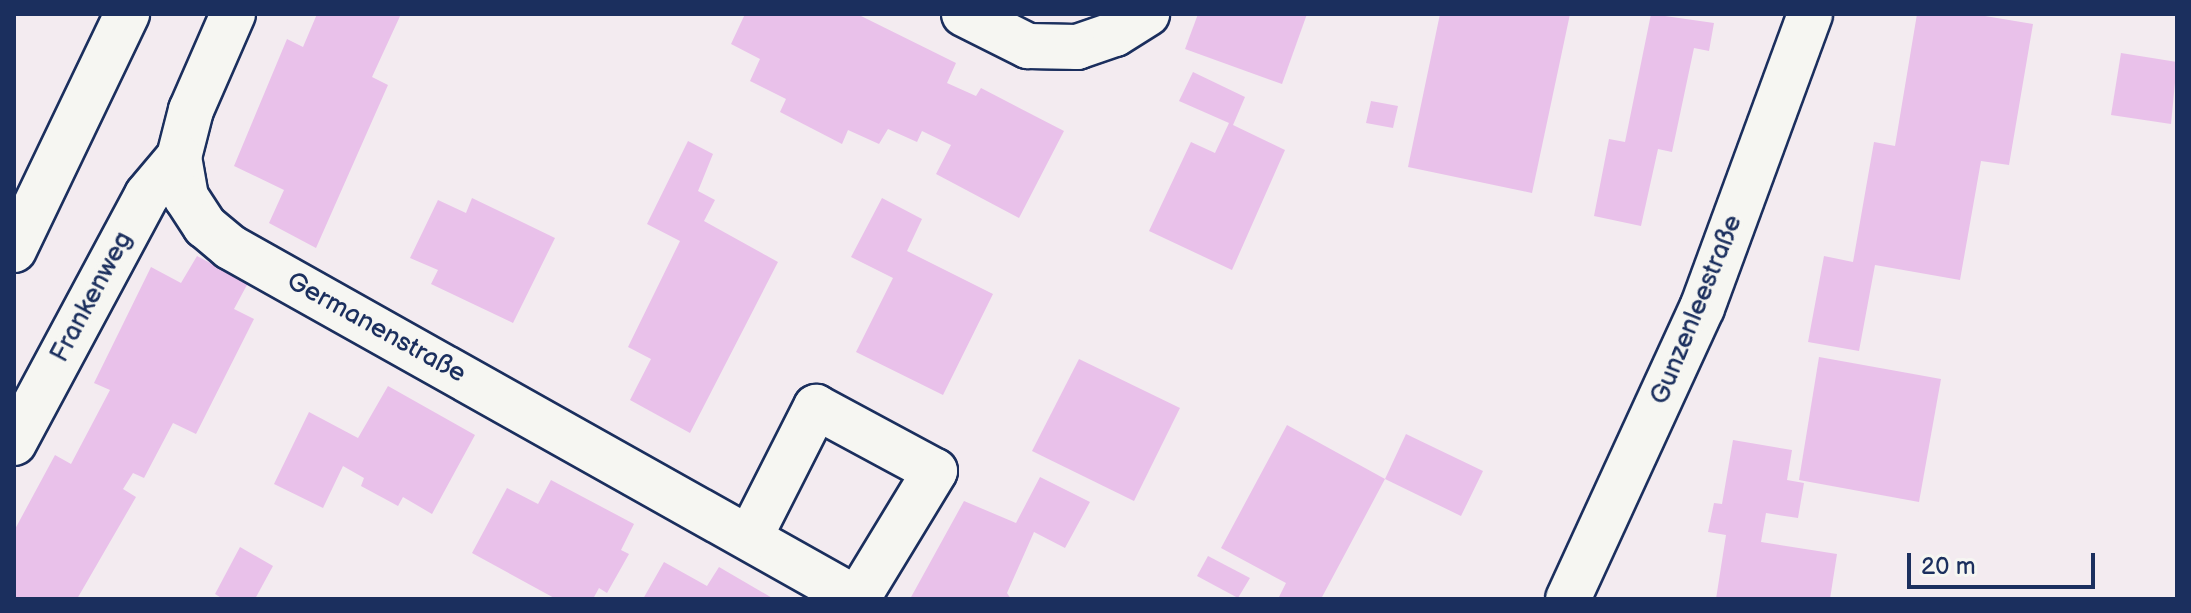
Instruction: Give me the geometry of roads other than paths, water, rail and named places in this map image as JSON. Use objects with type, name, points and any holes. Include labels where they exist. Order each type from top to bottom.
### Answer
[{"type":"street","points":[[14,250],[127,14]]},
{"type":"street","name":"Germanenstraße","points":[[233,14],[191,110],[179,157],[186,197],[205,226],[230,247],[858,598],[935,471],[816,407],[750,537]]},
{"type":"street","points":[[964,14],[1028,46],[1077,47],[1115,34],[1147,14]]},
{"type":"street","name":"Gunzenleestraße","points":[[1568,599],[1702,308],[1810,14]]},
{"type":"street","name":"Frankenweg","points":[[14,443],[147,195],[179,157]]}]
